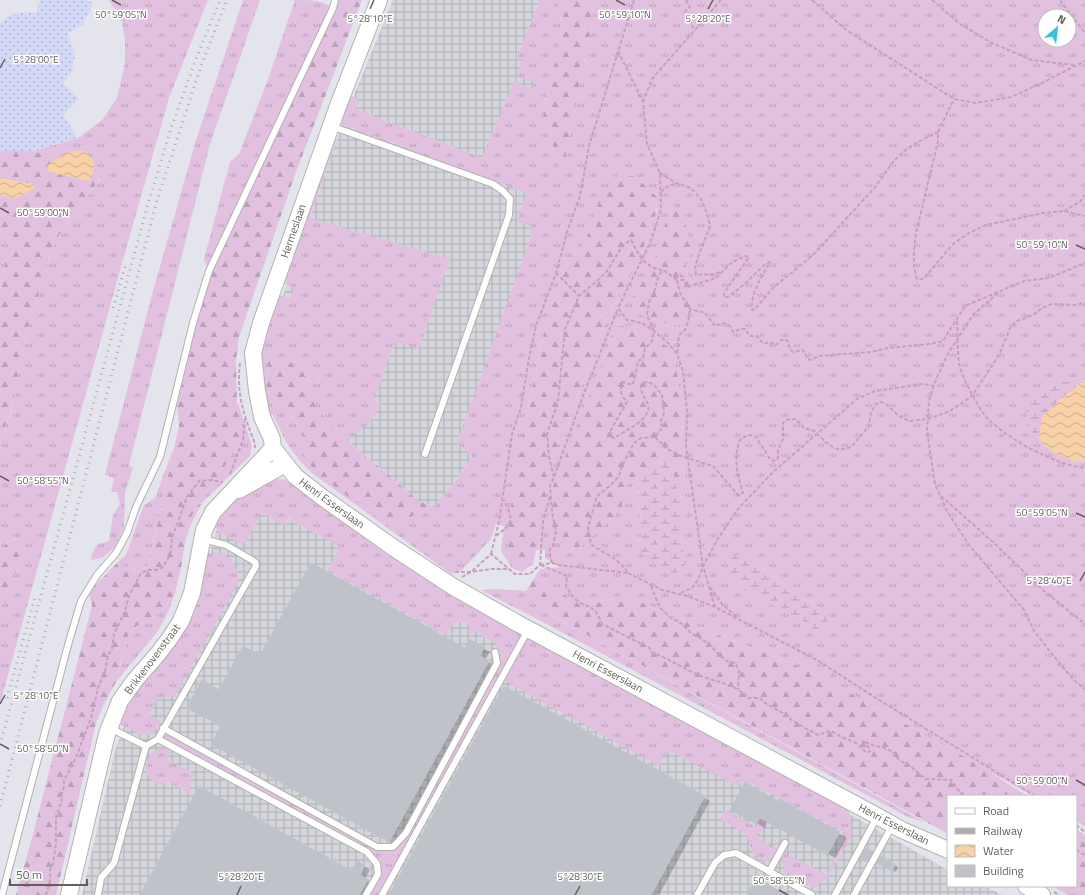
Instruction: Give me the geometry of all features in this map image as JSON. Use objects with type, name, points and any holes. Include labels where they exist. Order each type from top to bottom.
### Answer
[{"type":"street","name":"Hermeslaan","points":[[273,448],[263,442],[257,428],[247,386],[248,368],[261,323],[331,126],[379,0]]},
{"type":"street","points":[[273,448],[285,464]]},
{"type":"street","name":"Brikkenovenstraat","points":[[69,895],[110,728],[120,701],[135,680],[170,638],[181,621],[192,593],[204,530],[226,490],[273,448]]},
{"type":"street","name":"Brikkenovenstraat","points":[[226,490],[285,464]]},
{"type":"street","name":"Henri Esserslaan","points":[[285,464],[295,476],[322,497],[394,548],[452,586],[892,824],[947,850]]},
{"type":"street","points":[[1028,887],[1042,895]]},
{"type":"lane","points":[[2,895],[81,601],[97,575],[116,553],[127,533],[136,507],[160,458],[193,324],[209,272],[333,8],[335,0]]},
{"type":"lane","points":[[331,126],[493,184],[503,191],[510,199],[509,215],[424,454]]},
{"type":"lane","points":[[98,895],[101,878],[114,863],[146,746],[158,739],[256,566],[255,562],[226,545],[203,538]]},
{"type":"lane","points":[[382,895],[529,629]]},
{"type":"lane","points":[[163,728],[377,847],[393,847],[406,834],[497,663],[495,652]]},
{"type":"lane","points":[[110,728],[146,746]]},
{"type":"lane","points":[[158,739],[367,852],[377,864],[378,874],[366,895]]},
{"type":"lane","points":[[835,895],[877,816]]},
{"type":"lane","points":[[854,895],[892,824]]},
{"type":"lane","points":[[769,872],[785,843]]},
{"type":"lane","points":[[697,895],[715,863],[724,855],[736,853],[812,895]]},
{"type":"path","points":[[461,578],[471,572],[491,554],[499,522],[512,434],[521,407],[536,326],[556,273],[567,232],[580,196],[589,146],[634,0]]},
{"type":"path","points":[[686,0],[690,8],[684,11],[692,23],[693,31]]},
{"type":"path","points":[[643,102],[652,79],[721,0]]},
{"type":"path","points":[[812,0],[845,29],[954,99],[976,103],[1011,97],[1040,84],[1077,64]]},
{"type":"path","points":[[932,0],[960,24],[992,43],[1032,60],[1071,66],[1085,61]]},
{"type":"path","points":[[1060,0],[1085,33]]},
{"type":"path","points":[[552,563],[549,551],[553,546],[556,532],[552,512],[550,486],[583,396],[618,308],[651,241],[661,210],[660,173],[647,144],[643,102],[618,51]]},
{"type":"path","points":[[954,99],[938,132],[938,141],[916,233],[914,248],[915,272],[917,279],[922,279],[926,276],[953,244],[978,228],[1044,213],[1064,211],[1085,216]]},
{"type":"path","points":[[938,132],[904,151],[892,163],[876,186],[826,242],[813,255],[773,288],[755,309],[752,310],[751,305],[754,295],[770,262],[764,265],[746,283],[728,297],[724,297],[724,292],[749,258],[746,256],[732,262],[716,278],[687,287],[684,280],[681,280],[682,276],[676,275],[680,293],[690,309],[705,313],[715,326],[724,323],[730,326],[733,332],[740,329],[745,329],[750,336],[756,336],[764,344],[769,342],[776,345],[781,340],[787,340],[790,349],[793,352],[803,350],[808,359],[811,360],[818,356],[871,352],[888,348],[930,344],[943,341],[965,306],[1024,281],[1049,278],[1085,263]]},
{"type":"path","points":[[660,173],[676,183],[691,188],[701,199],[710,226],[698,257],[695,269],[696,275],[713,274],[722,271]]},
{"type":"path","points":[[661,192],[665,188],[676,183]]},
{"type":"path","points":[[1064,211],[1081,201],[1085,195]]},
{"type":"path","points":[[554,477],[549,457],[547,434],[558,402],[565,329],[579,296],[597,282],[607,271],[623,245],[631,240],[642,260],[656,269],[665,271],[677,280]]},
{"type":"path","points":[[628,573],[624,566],[591,544],[588,527],[597,496],[612,484],[619,476],[622,466],[634,444],[641,438],[655,437],[663,427],[660,423],[664,413],[662,395],[653,384],[646,382],[641,385],[641,390],[648,403],[649,410],[647,416],[614,438],[608,435],[627,402],[621,396],[623,382],[632,385],[638,361],[643,359],[646,349],[652,341],[654,331],[647,315],[649,302],[658,278],[662,272],[665,271]]},
{"type":"path","points":[[556,273],[579,296]]},
{"type":"path","points":[[1001,291],[973,316],[958,337],[947,355],[934,386],[929,401],[927,432],[935,484],[947,511],[969,545],[1024,610],[1034,631],[1061,665],[1075,681],[1085,689]]},
{"type":"path","points":[[655,437],[667,449],[678,455],[713,466],[738,495],[741,495],[743,493],[737,471],[736,457],[737,445],[741,438],[750,435],[756,437],[770,459],[774,461],[778,458],[778,450],[783,439],[783,423],[786,420],[796,419],[804,428],[814,431],[829,445],[837,449],[852,446],[869,426],[871,412],[876,404],[881,402],[886,404],[899,416],[909,421],[928,419],[950,411],[972,396],[999,355],[1011,326],[1017,321],[1033,315],[1042,308],[1052,304],[1085,303]]},
{"type":"path","points":[[618,308],[627,320],[642,323],[654,331],[678,354]]},
{"type":"path","points":[[690,309],[686,326],[679,335],[677,344],[683,371],[687,412],[686,446],[703,566],[715,607]]},
{"type":"path","points":[[957,319],[959,364],[972,396],[988,419],[1023,444],[1048,457],[1072,466],[1085,468]]},
{"type":"path","points":[[680,594],[692,588],[698,580],[703,566],[738,509],[773,472],[857,399],[875,391],[923,384],[934,386]]},
{"type":"path","points":[[229,476],[243,440],[245,418]]},
{"type":"path","points":[[246,423],[250,422]]},
{"type":"path","points":[[46,895],[50,882],[50,870],[53,864],[56,843],[56,816],[62,801],[61,796],[64,781],[77,755],[91,718],[98,688],[112,648],[114,634],[125,611],[129,596],[142,573],[148,570],[156,570],[163,567],[170,554],[172,538],[186,496],[199,480],[212,480],[226,490]]},
{"type":"path","points":[[540,564],[543,522],[550,493]]},
{"type":"path","points":[[940,495],[994,543],[1043,590],[1085,624]]},
{"type":"path","points":[[496,537],[511,520],[509,511],[503,499]]},
{"type":"path","points":[[491,554],[515,574],[530,574],[540,564],[552,563],[558,565],[628,573],[662,590],[680,594],[715,607],[817,660],[1033,795]]},
{"type":"path","points":[[540,564],[567,576],[566,586],[575,599],[594,609],[602,624],[650,648],[651,652],[694,673],[738,689],[748,698],[760,698],[765,703],[796,723],[818,735],[830,731],[836,733],[856,743],[867,753],[870,752],[869,748],[863,741],[882,747],[892,752],[899,760],[910,766],[926,779],[951,780],[962,795]]},
{"type":"path","points":[[450,571],[471,572],[491,569],[509,569]]},
{"type":"path","points":[[650,584],[660,608],[670,617],[682,624],[692,634],[699,637],[712,647],[718,655],[727,661],[735,663],[739,670],[738,689]]},
{"type":"path","points":[[708,585],[722,604],[740,620]]},
{"type":"path","points":[[1077,826],[1085,832]]},
{"type":"shaded area","points":[[393,0],[545,0],[538,200],[530,239],[473,456],[457,479],[434,506],[418,501],[346,440],[317,411],[320,378],[268,339],[343,122]]},
{"type":"shaded area","points":[[246,496],[516,639],[530,642],[841,809],[947,869],[947,887],[987,887],[1002,895],[82,895],[115,751],[134,698],[210,569],[212,542],[221,518]]},
{"type":"green space","points":[[109,0],[208,0],[169,98],[0,704],[0,606],[26,551],[16,537],[0,548],[0,444],[13,404],[28,328],[48,262],[57,238],[102,176],[34,151],[78,138],[102,120],[117,98],[125,63],[125,39],[122,22]]},
{"type":"green space","points":[[243,0],[260,0],[210,144],[129,465],[133,468],[125,492],[124,528],[115,547],[102,558],[91,560],[96,547],[101,543],[109,541],[113,515],[120,504],[117,492],[111,492],[114,478],[105,475],[150,302],[196,140]]},
{"type":"green space","points":[[295,0],[318,1],[330,6],[254,170],[207,266],[204,259],[230,162],[239,154],[267,82]]},
{"type":"green space","points":[[338,0],[362,0],[296,172],[239,337],[236,361],[237,404],[241,428],[238,442],[223,469],[199,501],[188,524],[181,568],[175,593],[166,606],[156,616],[135,627],[128,635],[116,682],[96,723],[56,895],[16,895],[92,606],[89,592],[117,563],[139,571],[148,566],[179,426],[177,405],[197,322],[212,270],[229,238],[311,63]]},
{"type":"green space","points":[[540,0],[557,0],[563,31],[543,113],[562,173],[591,28],[594,0],[1085,0],[1085,375],[1041,390],[1029,430],[1039,439],[1076,462],[1085,460],[1085,826],[1077,822],[1077,795],[1031,795],[863,700],[794,664],[715,634],[624,595],[584,607],[535,577],[540,569],[560,567],[545,558],[545,550],[536,550],[533,564],[522,572],[512,568],[501,551],[504,526],[496,524],[491,539],[462,570],[451,574],[312,473],[299,460],[286,442],[273,415],[266,415],[260,356],[262,343],[277,295],[290,299],[294,287],[280,282],[330,144],[337,139],[310,218],[450,259],[419,349],[395,342],[374,400],[381,404],[370,423],[346,440],[317,411],[301,378],[319,384],[320,378],[268,355],[266,392],[289,409],[305,439],[396,530],[398,523],[434,506],[457,479],[472,456],[457,443],[530,239],[532,226],[517,221],[527,193],[344,125],[340,117],[347,97],[351,96],[359,101],[356,109],[482,158],[514,81],[532,89],[535,83],[516,76],[523,60],[517,58]],"holes":[[[658,208],[645,246],[608,315],[573,408],[569,425],[556,449],[547,487],[521,441],[547,320],[562,274],[577,250],[582,246],[590,230]],[[692,245],[686,266],[694,298],[633,297],[654,261]],[[615,327],[683,422],[680,448],[684,476],[680,499],[680,531],[686,562],[637,549],[642,533],[637,476],[622,489],[621,509],[579,549],[597,377]],[[747,556],[791,591],[828,613],[817,632],[805,622]]]},
{"type":"green space","points":[[557,0],[594,0],[591,28],[562,174],[543,113],[563,31]]},
{"type":"green space","points":[[0,151],[34,151],[102,176],[57,238],[48,262],[28,328],[13,403],[0,444],[0,290],[10,238],[0,233]]},
{"type":"green space","points":[[619,174],[636,177],[658,198],[653,224],[648,239],[608,315],[573,408],[569,425],[556,449],[534,549],[521,562],[507,551],[512,498],[521,441],[547,320],[562,274],[577,250],[582,246],[590,230],[599,200]]},
{"type":"green space","points":[[672,202],[684,221],[692,245],[686,266],[694,298],[693,306],[678,327],[632,312],[633,297],[654,261]]},
{"type":"green space","points":[[0,233],[10,238],[0,290]]},
{"type":"green space","points":[[634,325],[670,348],[677,373],[683,422],[680,448],[684,476],[680,499],[669,464],[656,462],[622,489],[622,509],[579,549],[550,536],[553,487],[597,377],[615,327]]},
{"type":"green space","points":[[268,355],[284,359],[320,378],[319,384],[301,378],[318,411],[346,440],[418,501],[434,506],[398,523],[396,531],[317,474],[303,454],[305,439],[289,409],[266,392]]},
{"type":"green space","points":[[1085,375],[1085,380],[1061,399],[1043,417],[1039,439],[1029,430],[1026,420],[1027,402],[1041,390]]},
{"type":"green space","points":[[238,403],[252,446],[250,456],[202,503],[191,524],[186,539],[188,524],[199,501],[223,469],[241,428]]},
{"type":"green space","points":[[174,447],[148,566],[139,571],[117,563],[126,555],[144,505],[155,498]]},
{"type":"green space","points":[[656,462],[669,464],[680,499],[680,531],[686,562],[682,570],[674,573],[669,572],[640,553],[637,548],[642,533],[637,476]]},
{"type":"green space","points":[[273,478],[286,480],[427,580],[523,633],[380,895],[369,895],[380,874],[365,849],[162,737],[164,733],[375,848],[390,849],[407,835],[499,665],[496,644],[476,632],[470,633],[468,625],[459,621],[454,623],[446,635],[328,570],[340,547],[288,518],[284,525],[262,513],[244,545],[219,532],[214,525],[227,506],[246,491]]},
{"type":"green space","points":[[17,537],[26,551],[0,606],[0,548]]},
{"type":"green space","points":[[215,552],[221,553],[233,562],[239,581],[175,696],[158,698],[149,715],[161,721],[153,734],[140,734],[121,725],[123,711],[137,690],[207,554]]},
{"type":"green space","points":[[735,554],[747,556],[791,591],[828,613],[827,625],[823,631],[817,632],[805,622],[745,591],[728,577],[730,557]]},
{"type":"green space","points":[[535,577],[584,607],[624,595],[715,634],[794,664],[863,700],[984,768],[1025,795],[947,795],[947,833],[540,609],[526,591]]},
{"type":"green space","points":[[496,589],[526,591],[540,609],[924,822],[908,817],[481,590]]},
{"type":"green space","points":[[175,593],[169,610],[158,631],[116,682],[128,635],[135,627],[156,616],[166,606]]},
{"type":"green space","points":[[529,637],[849,809],[852,835],[828,877],[814,888],[784,871],[782,858],[785,853],[826,875],[847,834],[743,779],[738,787],[668,750],[659,766],[505,681]]},
{"type":"green space","points":[[163,748],[171,750],[167,759],[195,774],[190,782],[191,794],[166,781],[163,785],[152,780],[147,773],[147,761],[149,757],[153,752]]},
{"type":"green space","points":[[725,810],[756,827],[761,819],[766,822],[758,838],[778,849],[774,856],[765,862],[753,854],[747,834],[720,819]]},
{"type":"green space","points":[[1077,830],[1085,835],[1085,892],[1074,887],[1077,887]]},
{"type":"green space","points":[[1054,887],[1074,887],[1085,892],[1085,895],[1068,895]]},
{"type":"sand","points":[[40,0],[87,0],[93,3],[83,25],[68,33],[75,56],[71,74],[63,83],[79,99],[63,115],[78,138],[34,151],[0,151],[0,24],[8,17],[16,13],[36,13]]},
{"type":"water","points":[[69,151],[85,151],[94,162],[93,172],[89,181],[49,172],[47,165]]},
{"type":"water","points":[[0,178],[34,184],[35,188],[15,199],[0,195]]},
{"type":"water","points":[[1085,380],[1085,460],[1076,462],[1052,452],[1039,439],[1042,417],[1061,399]]},
{"type":"building","points":[[311,563],[465,648],[469,639],[484,647],[480,656],[489,661],[389,842],[211,744],[221,726],[187,708],[202,680],[219,690],[243,646],[260,655]]},
{"type":"building","points":[[504,686],[705,796],[651,895],[389,895]]},
{"type":"building","points":[[745,782],[778,801],[779,799],[840,832],[827,855],[760,818],[756,824],[730,810]]},
{"type":"building","points":[[199,786],[352,871],[357,861],[365,866],[360,875],[368,879],[359,895],[140,895]]},
{"type":"building","points":[[865,848],[873,852],[867,862],[860,858]]},
{"type":"building","points":[[880,856],[895,864],[892,871],[877,863]]},
{"type":"building","points":[[756,878],[786,895],[746,895]]},
{"type":"railway","points":[[0,745],[148,204],[170,131],[196,59],[220,0]]},
{"type":"railway","points":[[0,806],[157,200],[202,63],[227,0]]},
{"type":"railway","points":[[113,308],[126,264]]},
{"type":"railway","points":[[7,698],[35,597]]}]
